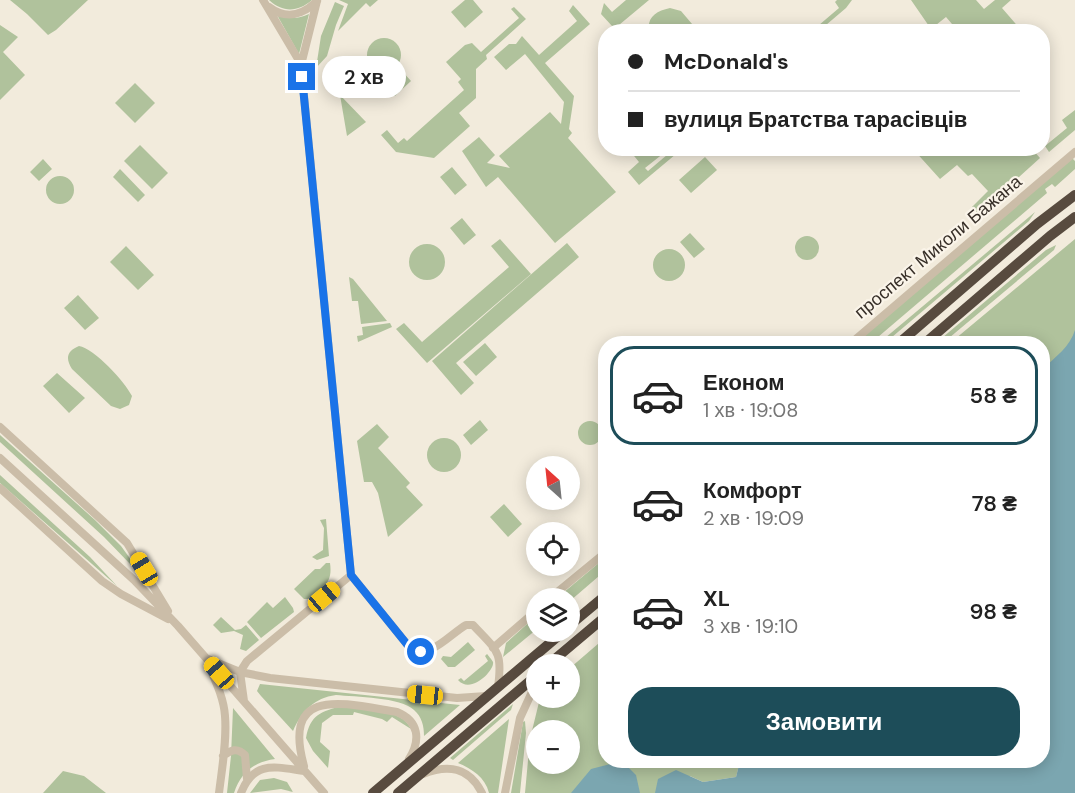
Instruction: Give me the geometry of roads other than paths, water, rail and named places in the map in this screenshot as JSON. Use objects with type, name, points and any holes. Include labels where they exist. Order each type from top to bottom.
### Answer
[{"type":"highway","points":[[907,336],[1037,224],[1075,195]]},
{"type":"highway","points":[[933,336],[1075,217]]},
{"type":"highway","points":[[580,617],[598,602]]},
{"type":"highway","points":[[561,654],[598,623]]},
{"type":"highway","points":[[373,793],[551,642]]},
{"type":"highway","points":[[398,793],[526,684]]},
{"type":"street","points":[[264,2],[282,14],[291,15],[309,9],[317,1]]},
{"type":"street","points":[[317,1],[301,64],[351,575],[410,648],[416,652],[426,652],[466,625],[473,625],[499,655],[501,663],[498,687]]},
{"type":"street","points":[[264,2],[301,64]]},
{"type":"street","name":"проспект Миколи Бажана","points":[[859,336],[1075,152]]},
{"type":"street","points":[[0,427],[127,543],[175,623]]},
{"type":"street","points":[[0,458],[134,580],[175,623],[324,793]]},
{"type":"street","points":[[0,488],[102,581],[175,623]]},
{"type":"street","points":[[562,588],[598,559]]},
{"type":"street","points":[[244,702],[240,672],[252,656],[351,575]]},
{"type":"street","points":[[493,648],[526,620]]},
{"type":"street","points":[[206,659],[240,672],[270,678],[457,698],[488,696]]},
{"type":"street","points":[[206,659],[218,687],[225,716],[219,793]]},
{"type":"street","points":[[306,773],[299,751],[298,732],[301,723],[312,710],[320,705],[336,702],[397,711],[405,715],[415,727],[417,737],[415,750],[406,764]]},
{"type":"street","points":[[505,793],[520,718],[526,705]]},
{"type":"street","points":[[223,756],[231,750],[240,750],[245,754],[247,780]]},
{"type":"street","points":[[241,793],[254,772],[265,767],[306,773]]},
{"type":"street","points":[[416,777],[450,767],[473,779],[482,793]]},
{"type":"water","points":[[1075,330],[1075,793],[655,793],[658,779],[676,770],[703,782],[736,777],[738,768],[1050,768],[1050,362],[1066,347]]},
{"type":"water","points":[[629,768],[636,775],[640,793],[571,793],[591,769]]}]
